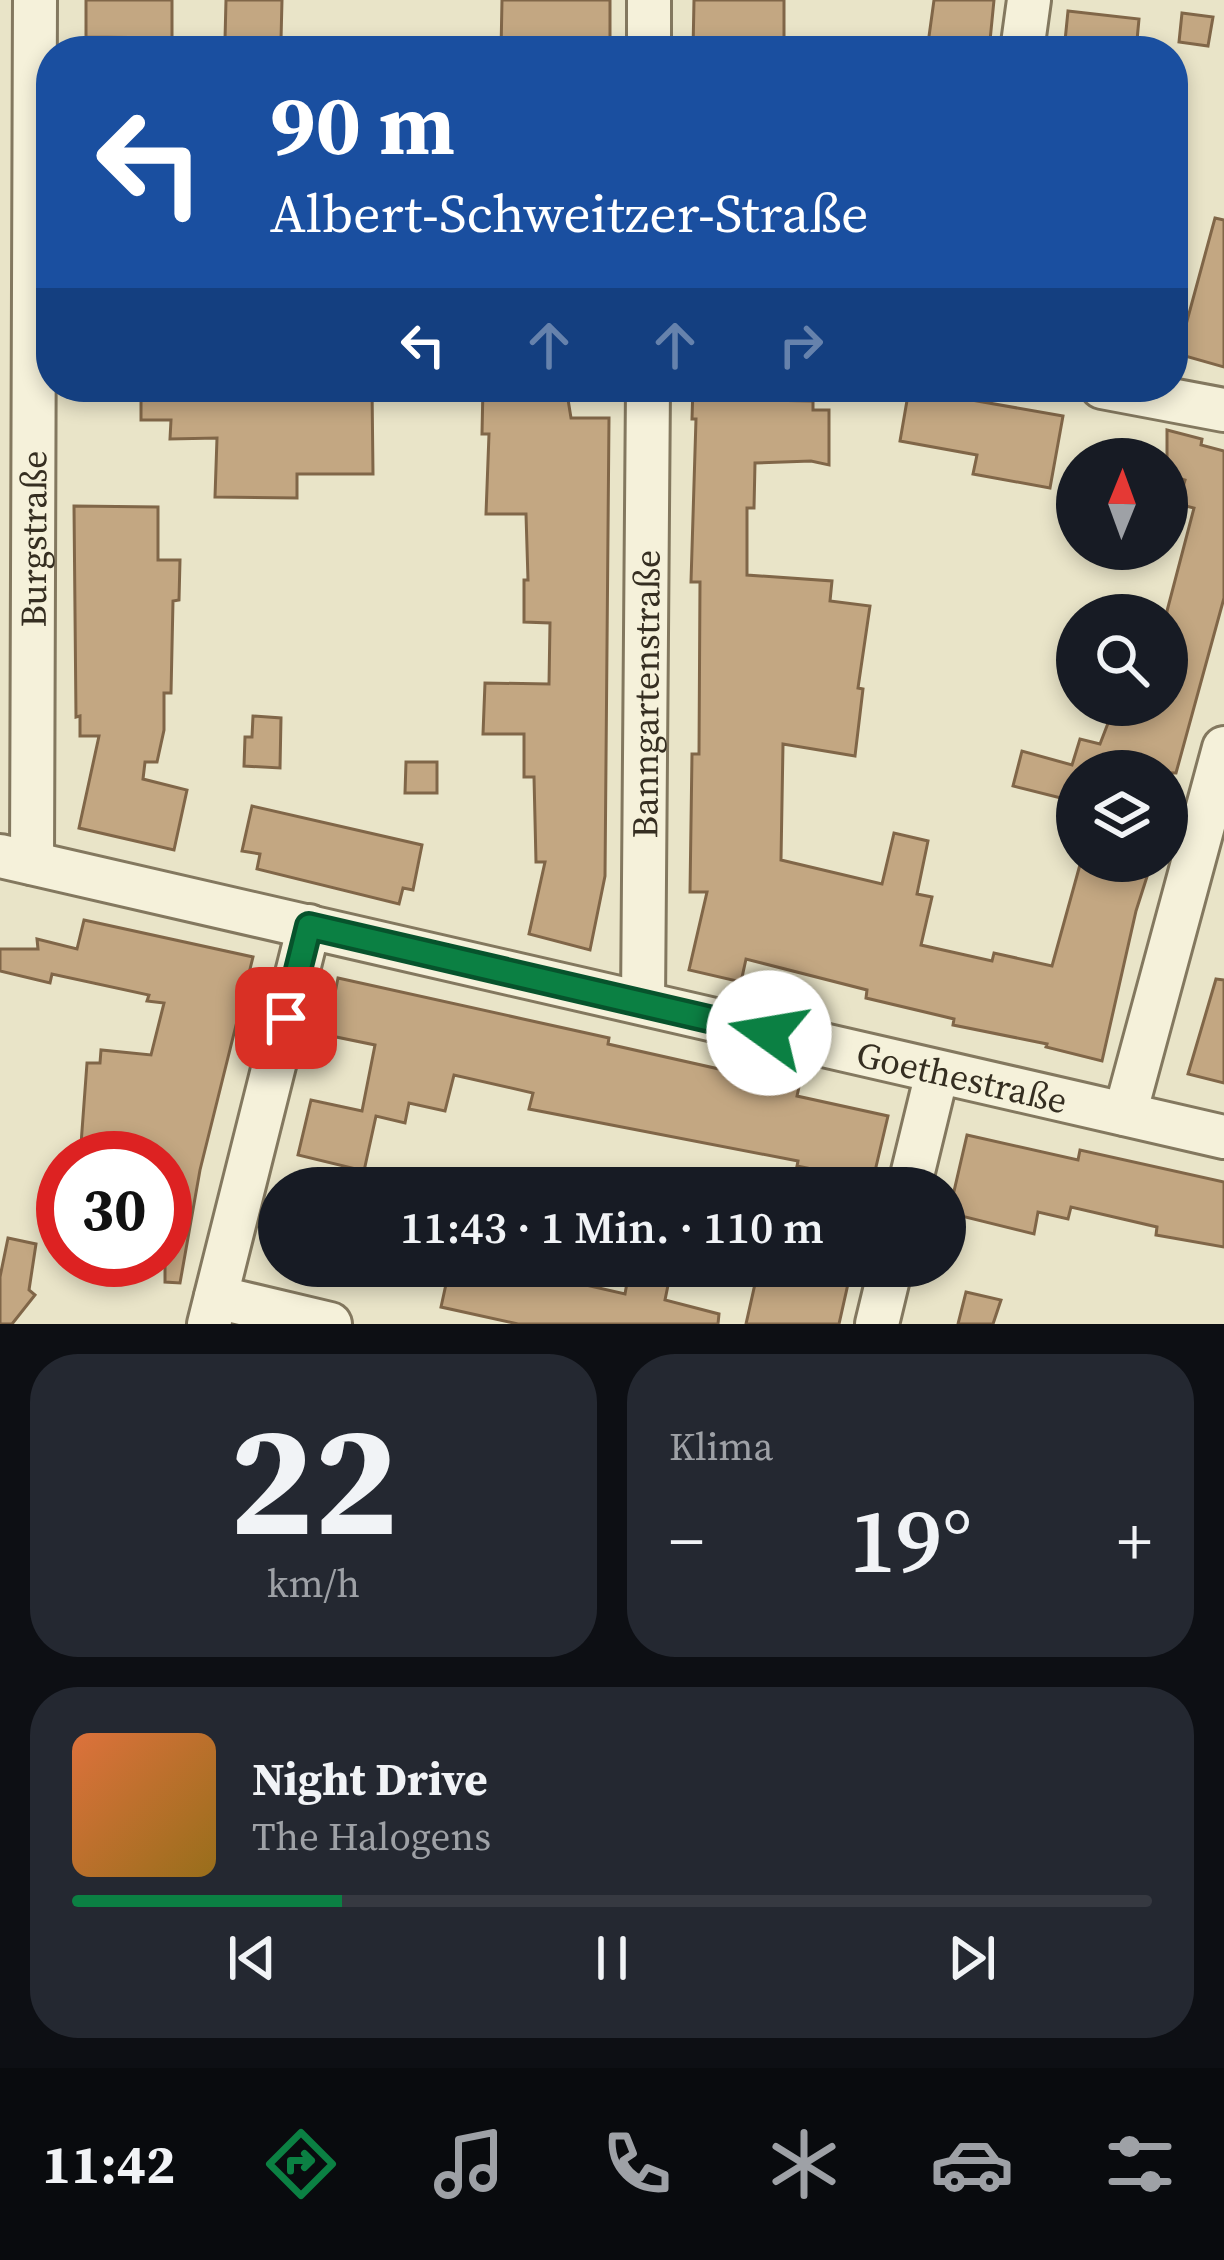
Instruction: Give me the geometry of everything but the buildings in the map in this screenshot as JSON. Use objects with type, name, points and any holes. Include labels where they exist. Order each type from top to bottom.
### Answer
[{"type":"street","name":"Burgstraße","points":[[35,0],[17,91],[36,237]]},
{"type":"street","points":[[649,0],[649,36]]},
{"type":"street","points":[[1024,36],[1028,0]]},
{"type":"street","name":"Burgstraße","points":[[16,859],[39,402]]},
{"type":"street","name":"Banngartenstraße","points":[[643,1003],[648,402]]},
{"type":"street","points":[[1182,402],[1224,410]]},
{"type":"street","points":[[1125,1114],[1224,748]]},
{"type":"street","name":"Goethestraße","points":[[16,859],[1224,1137]]},
{"type":"street","points":[[309,926],[213,1310],[330,1324]]},
{"type":"street","points":[[914,1167],[937,1072]]},
{"type":"street","points":[[877,1324],[886,1287]]},
{"type":"route","points":[[286,1018],[309,926],[769,1033]]}]
